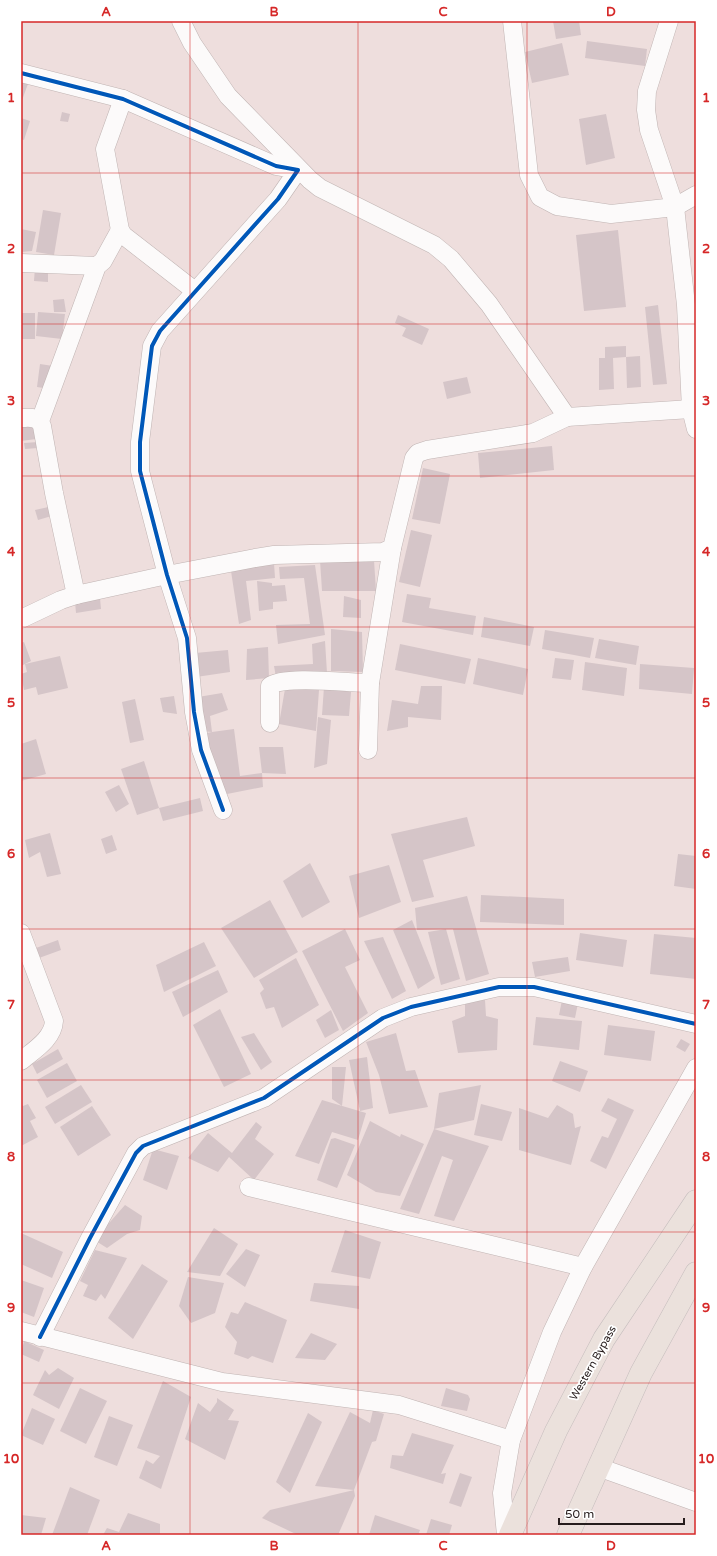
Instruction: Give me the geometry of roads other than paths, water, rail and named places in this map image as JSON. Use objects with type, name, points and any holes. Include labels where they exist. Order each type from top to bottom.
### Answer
[{"type":"main road","name":"Western Bypass","points":[[510,1535],[556,1431],[604,1339],[696,1201]]},
{"type":"main road","points":[[568,1535],[641,1373],[696,1273]]},
{"type":"street","points":[[181,21],[192,43],[228,96],[298,170],[320,188],[434,245],[451,260],[489,304],[567,417]]},
{"type":"street","points":[[512,21],[529,175],[540,197],[557,206],[610,214],[675,207],[696,195]]},
{"type":"street","points":[[669,21],[647,91],[646,110],[649,130],[675,207],[691,305],[691,409],[696,429]]},
{"type":"street","points":[[21,73],[123,98],[276,166],[298,170]]},
{"type":"street","points":[[123,98],[105,149],[120,230],[123,235],[196,291]]},
{"type":"street","points":[[222,810],[201,750],[194,712],[187,638],[167,575],[140,472],[140,442],[152,346],[160,331],[278,199],[298,170]]},
{"type":"street","points":[[76,595],[40,421],[97,266],[103,261],[120,230]]},
{"type":"street","points":[[21,263],[97,266]]},
{"type":"street","points":[[368,750],[370,683],[392,548],[414,458],[418,453],[427,450],[534,434],[567,417],[691,409]]},
{"type":"street","points":[[21,418],[35,418],[40,421]]},
{"type":"street","points":[[21,619],[61,600],[76,595],[167,575],[274,555],[383,552],[392,548]]},
{"type":"street","points":[[270,723],[270,686],[275,682],[370,683]]},
{"type":"street","points":[[21,933],[54,1021],[54,1028],[50,1036],[21,1061]]},
{"type":"street","points":[[40,1337],[90,1238],[136,1153],[143,1146],[264,1098],[383,1018],[411,1007],[499,987],[534,987],[696,1024]]},
{"type":"street","points":[[506,1535],[502,1492],[511,1440],[552,1332],[583,1267],[696,1068]]},
{"type":"street","points":[[249,1187],[583,1267]]},
{"type":"street","points":[[21,1331],[222,1382],[399,1405],[511,1440]]},
{"type":"street","points":[[598,1467],[696,1502]]}]
